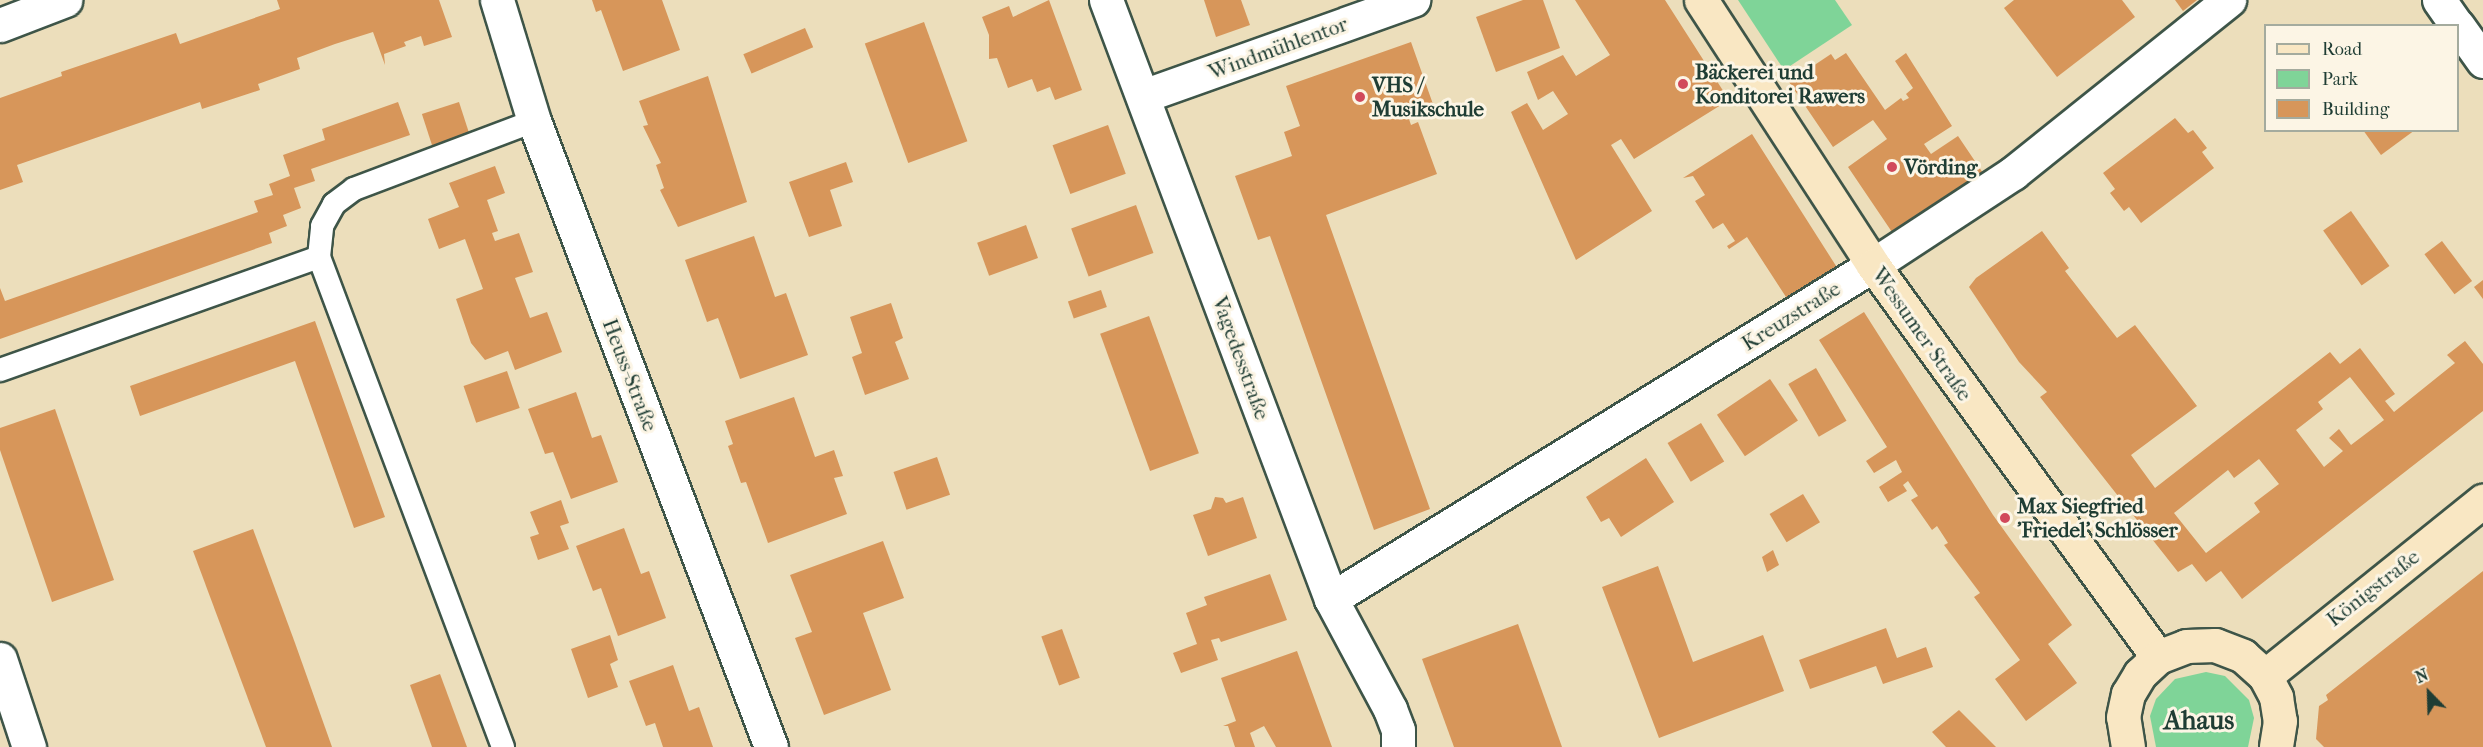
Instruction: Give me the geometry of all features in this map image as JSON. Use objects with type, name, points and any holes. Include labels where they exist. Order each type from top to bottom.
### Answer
[{"type":"street","points":[[0,25],[65,0]]},
{"type":"street","name":"Heuss-Straße","points":[[497,0],[534,121],[771,747]]},
{"type":"street","name":"Vagedesstraße","points":[[1106,0],[1330,599],[1390,709],[1398,730],[1398,747]]},
{"type":"street","name":"Windmühlentor","points":[[1143,96],[1413,0]]},
{"type":"street","name":"Wessumer Straße","points":[[1701,0],[1873,266],[2158,657]]},
{"type":"street","name":"Kreuzstraße","points":[[1330,599],[1873,266],[2013,173],[2229,0]]},
{"type":"street","points":[[2439,0],[2456,24]]},
{"type":"street","points":[[2459,29],[2483,61]]},
{"type":"street","name":"Königstraße","points":[[2265,676],[2483,501]]},
{"type":"street","points":[[2128,747],[2123,717],[2128,694],[2140,674],[2158,657],[2186,646],[2216,645],[2243,656],[2265,676],[2276,697],[2280,721],[2276,747]]},
{"type":"street","points":[[0,659],[29,747]]},
{"type":"lane","points":[[503,747],[319,257],[322,226],[334,204],[354,189],[534,121]]},
{"type":"lane","points":[[0,370],[319,257]]},
{"type":"green space","points":[[1738,0],[1835,0],[1852,25],[1784,70]]},
{"type":"green space","points":[[2206,672],[2225,676],[2249,700],[2254,718],[2248,747],[2156,747],[2150,716],[2156,699],[2175,679]]},
{"type":"building","points":[[277,0],[439,0],[452,37],[424,46],[421,36],[404,42],[406,46],[384,54],[385,65],[373,32],[335,44],[297,58],[300,69],[258,84],[260,90],[202,109],[200,102],[17,165],[23,182],[0,190],[0,98],[62,76],[61,72],[176,33],[180,44],[280,9]]},
{"type":"building","points":[[592,0],[662,0],[680,50],[623,71],[601,10],[596,12]]},
{"type":"building","points":[[1049,0],[1082,90],[1055,100],[1050,87],[1037,92],[1032,79],[1008,88],[997,58],[989,59],[989,35],[982,17],[1009,6],[1013,17]]},
{"type":"building","points":[[1204,0],[1241,0],[1250,25],[1216,37]]},
{"type":"building","points":[[1523,0],[1543,0],[1560,48],[1496,72],[1476,17]]},
{"type":"building","points":[[1575,0],[1665,0],[1729,100],[1634,159],[1621,139],[1611,145],[1652,211],[1576,260],[1511,112],[1527,103],[1543,130],[1568,114],[1553,91],[1538,100],[1527,72],[1563,55],[1576,76],[1610,55]]},
{"type":"building","points":[[2014,0],[2122,0],[2135,17],[2057,77],[2004,8]]},
{"type":"building","points":[[2175,0],[2197,0],[2183,11]]},
{"type":"building","points":[[924,22],[967,141],[908,163],[865,44]]},
{"type":"building","points":[[805,28],[813,47],[752,74],[743,54]]},
{"type":"building","points":[[1411,42],[1434,107],[1408,116],[1411,125],[1418,122],[1437,174],[1326,215],[1430,509],[1374,530],[1270,236],[1258,240],[1235,176],[1292,156],[1284,132],[1300,126],[1286,86]]},
{"type":"building","points":[[1846,53],[1885,110],[1901,98],[1903,101],[1909,98],[1906,94],[1913,88],[1895,61],[1906,53],[1952,126],[1924,144],[1931,154],[1958,136],[1985,176],[1896,238],[1848,167],[1887,139],[1873,120],[1833,147],[1789,82],[1831,54],[1835,60]]},
{"type":"building","points":[[708,76],[747,202],[678,227],[660,190],[664,188],[656,165],[661,163],[643,126],[648,125],[639,101]]},
{"type":"building","points":[[398,102],[410,135],[311,169],[315,181],[294,188],[301,208],[283,215],[287,226],[269,233],[272,243],[0,339],[0,288],[5,301],[258,212],[254,201],[273,195],[269,184],[290,176],[283,155],[325,140],[322,129]]},
{"type":"building","points":[[459,102],[472,143],[435,155],[422,114]]},
{"type":"building","points":[[2175,118],[2188,133],[2193,130],[2207,148],[2202,152],[2214,168],[2141,223],[2129,207],[2124,211],[2110,193],[2115,189],[2103,173]]},
{"type":"building","points":[[1108,125],[1126,174],[1070,194],[1053,145]]},
{"type":"building","points":[[2364,132],[2412,132],[2381,155]]},
{"type":"building","points":[[1752,134],[1838,269],[1788,300],[1747,237],[1729,249],[1727,246],[1735,241],[1723,223],[1713,229],[1695,201],[1705,195],[1693,176],[1683,178]]},
{"type":"building","points":[[846,162],[853,182],[830,190],[842,226],[809,237],[789,182]]},
{"type":"building","points":[[495,166],[505,193],[487,200],[498,231],[492,233],[495,241],[519,233],[533,272],[515,278],[530,318],[547,312],[562,352],[515,370],[508,351],[485,360],[471,343],[456,299],[483,289],[465,239],[439,249],[428,219],[459,207],[449,183]]},
{"type":"building","points":[[1136,205],[1153,253],[1089,277],[1071,229]]},
{"type":"building","points":[[2351,211],[2389,266],[2362,285],[2323,231]]},
{"type":"building","points":[[1026,225],[1038,258],[989,276],[977,243]]},
{"type":"building","points":[[2042,231],[2069,268],[2065,271],[2117,338],[2135,325],[2197,406],[2131,455],[2155,488],[2330,352],[2340,364],[2360,348],[2395,394],[2385,401],[2394,412],[2455,363],[2447,355],[2465,341],[2483,364],[2483,411],[2242,599],[2221,571],[2206,582],[2192,564],[2178,572],[2040,397],[2047,392],[2019,362],[1969,287],[1976,278]],"holes":[[[2350,377],[2384,420],[2351,445],[2339,429],[2329,438],[2343,451],[2324,467],[2296,430],[2323,409],[2318,402]],[[2259,459],[2279,484],[2254,503],[2260,512],[2206,553],[2174,513],[2228,470],[2234,478]]]},
{"type":"building","points":[[754,236],[775,297],[786,293],[808,355],[740,379],[718,318],[707,322],[685,260]]},
{"type":"building","points":[[2442,241],[2472,281],[2455,294],[2424,254]]},
{"type":"building","points":[[2483,280],[2483,299],[2474,287]]},
{"type":"building","points":[[1101,290],[1107,307],[1074,318],[1068,301]]},
{"type":"building","points":[[891,303],[903,338],[895,342],[909,379],[865,395],[852,357],[862,353],[850,317]]},
{"type":"building","points":[[1864,312],[1993,515],[2072,625],[2048,644],[2077,683],[2026,721],[1995,679],[2020,660],[1974,597],[1980,593],[1944,545],[1948,543],[1937,526],[1932,530],[1911,500],[1918,496],[1908,481],[1903,485],[1907,491],[1888,502],[1879,487],[1902,472],[1896,460],[1874,473],[1866,461],[1887,447],[1819,340]]},
{"type":"building","points":[[1149,316],[1199,453],[1150,471],[1100,334]]},
{"type":"building","points":[[315,321],[385,517],[354,528],[295,361],[140,416],[130,386]]},
{"type":"building","points":[[1816,368],[1846,421],[1819,437],[1788,384]]},
{"type":"building","points":[[507,371],[520,408],[476,423],[464,386]]},
{"type":"building","points":[[1770,379],[1798,420],[1745,456],[1717,415]]},
{"type":"building","points":[[576,392],[592,438],[601,435],[618,482],[571,499],[553,452],[545,454],[528,409]]},
{"type":"building","points":[[794,397],[815,457],[834,450],[843,476],[834,478],[847,514],[768,543],[746,482],[741,483],[728,446],[733,444],[725,421]]},
{"type":"building","points":[[55,409],[114,580],[52,602],[0,450],[0,428]]},
{"type":"building","points":[[1701,423],[1724,462],[1691,482],[1668,443]]},
{"type":"building","points":[[937,457],[950,495],[907,510],[894,472]]},
{"type":"building","points":[[1646,458],[1674,502],[1621,537],[1609,518],[1601,522],[1586,497]]},
{"type":"building","points":[[1803,494],[1820,522],[1787,542],[1770,514]]},
{"type":"building","points":[[1215,497],[1223,498],[1226,503],[1243,497],[1257,538],[1208,556],[1193,515],[1211,509]]},
{"type":"building","points":[[561,500],[569,523],[560,526],[569,549],[538,560],[530,537],[539,534],[530,512]]},
{"type":"building","points":[[624,528],[641,574],[649,571],[666,618],[618,636],[601,588],[593,591],[576,546]]},
{"type":"building","points":[[253,529],[332,747],[266,747],[193,551]]},
{"type":"building","points":[[883,541],[904,598],[863,613],[891,690],[824,715],[795,638],[812,632],[790,575]]},
{"type":"building","points":[[1773,550],[1779,565],[1767,572],[1762,557]]},
{"type":"building","points":[[1658,566],[1693,662],[1763,635],[1784,691],[1659,738],[1602,587]]},
{"type":"building","points":[[2483,571],[2483,747],[2324,747],[2316,739],[2319,706],[2328,700],[2326,695]]},
{"type":"building","points":[[1270,574],[1287,620],[1221,642],[1219,638],[1211,640],[1218,660],[1181,673],[1173,653],[1197,644],[1186,613],[1207,605],[1204,597]]},
{"type":"building","points":[[1518,624],[1562,747],[1454,747],[1422,659]]},
{"type":"building","points":[[1886,628],[1897,658],[1926,647],[1933,667],[1883,684],[1876,666],[1810,689],[1799,660]]},
{"type":"building","points":[[1062,629],[1080,678],[1059,685],[1041,637]]},
{"type":"building","points":[[610,635],[618,660],[610,664],[618,687],[588,698],[571,649]]},
{"type":"building","points":[[1297,651],[1332,747],[1276,747],[1264,726],[1250,733],[1255,747],[1235,747],[1228,726],[1223,726],[1236,721],[1221,678]]},
{"type":"building","points":[[673,665],[689,711],[699,707],[713,747],[663,747],[655,723],[646,726],[629,681]]},
{"type":"building","points":[[440,674],[467,747],[432,747],[410,685]]},
{"type":"building","points":[[1959,710],[1996,747],[1946,747],[1932,732]]},
{"type":"place","name":"Bäckerei und Konditorei Rawers","points":[[1683,84]]},
{"type":"place","name":"VHS / Musikschule","points":[[1360,97]]},
{"type":"place","name":"Vörding","points":[[1892,167]]},
{"type":"place","name":"Max Siegfried 'Friedel' Schlösser","points":[[2005,518]]},
{"type":"district","name":"Ahaus","points":[[2199,721]]}]
